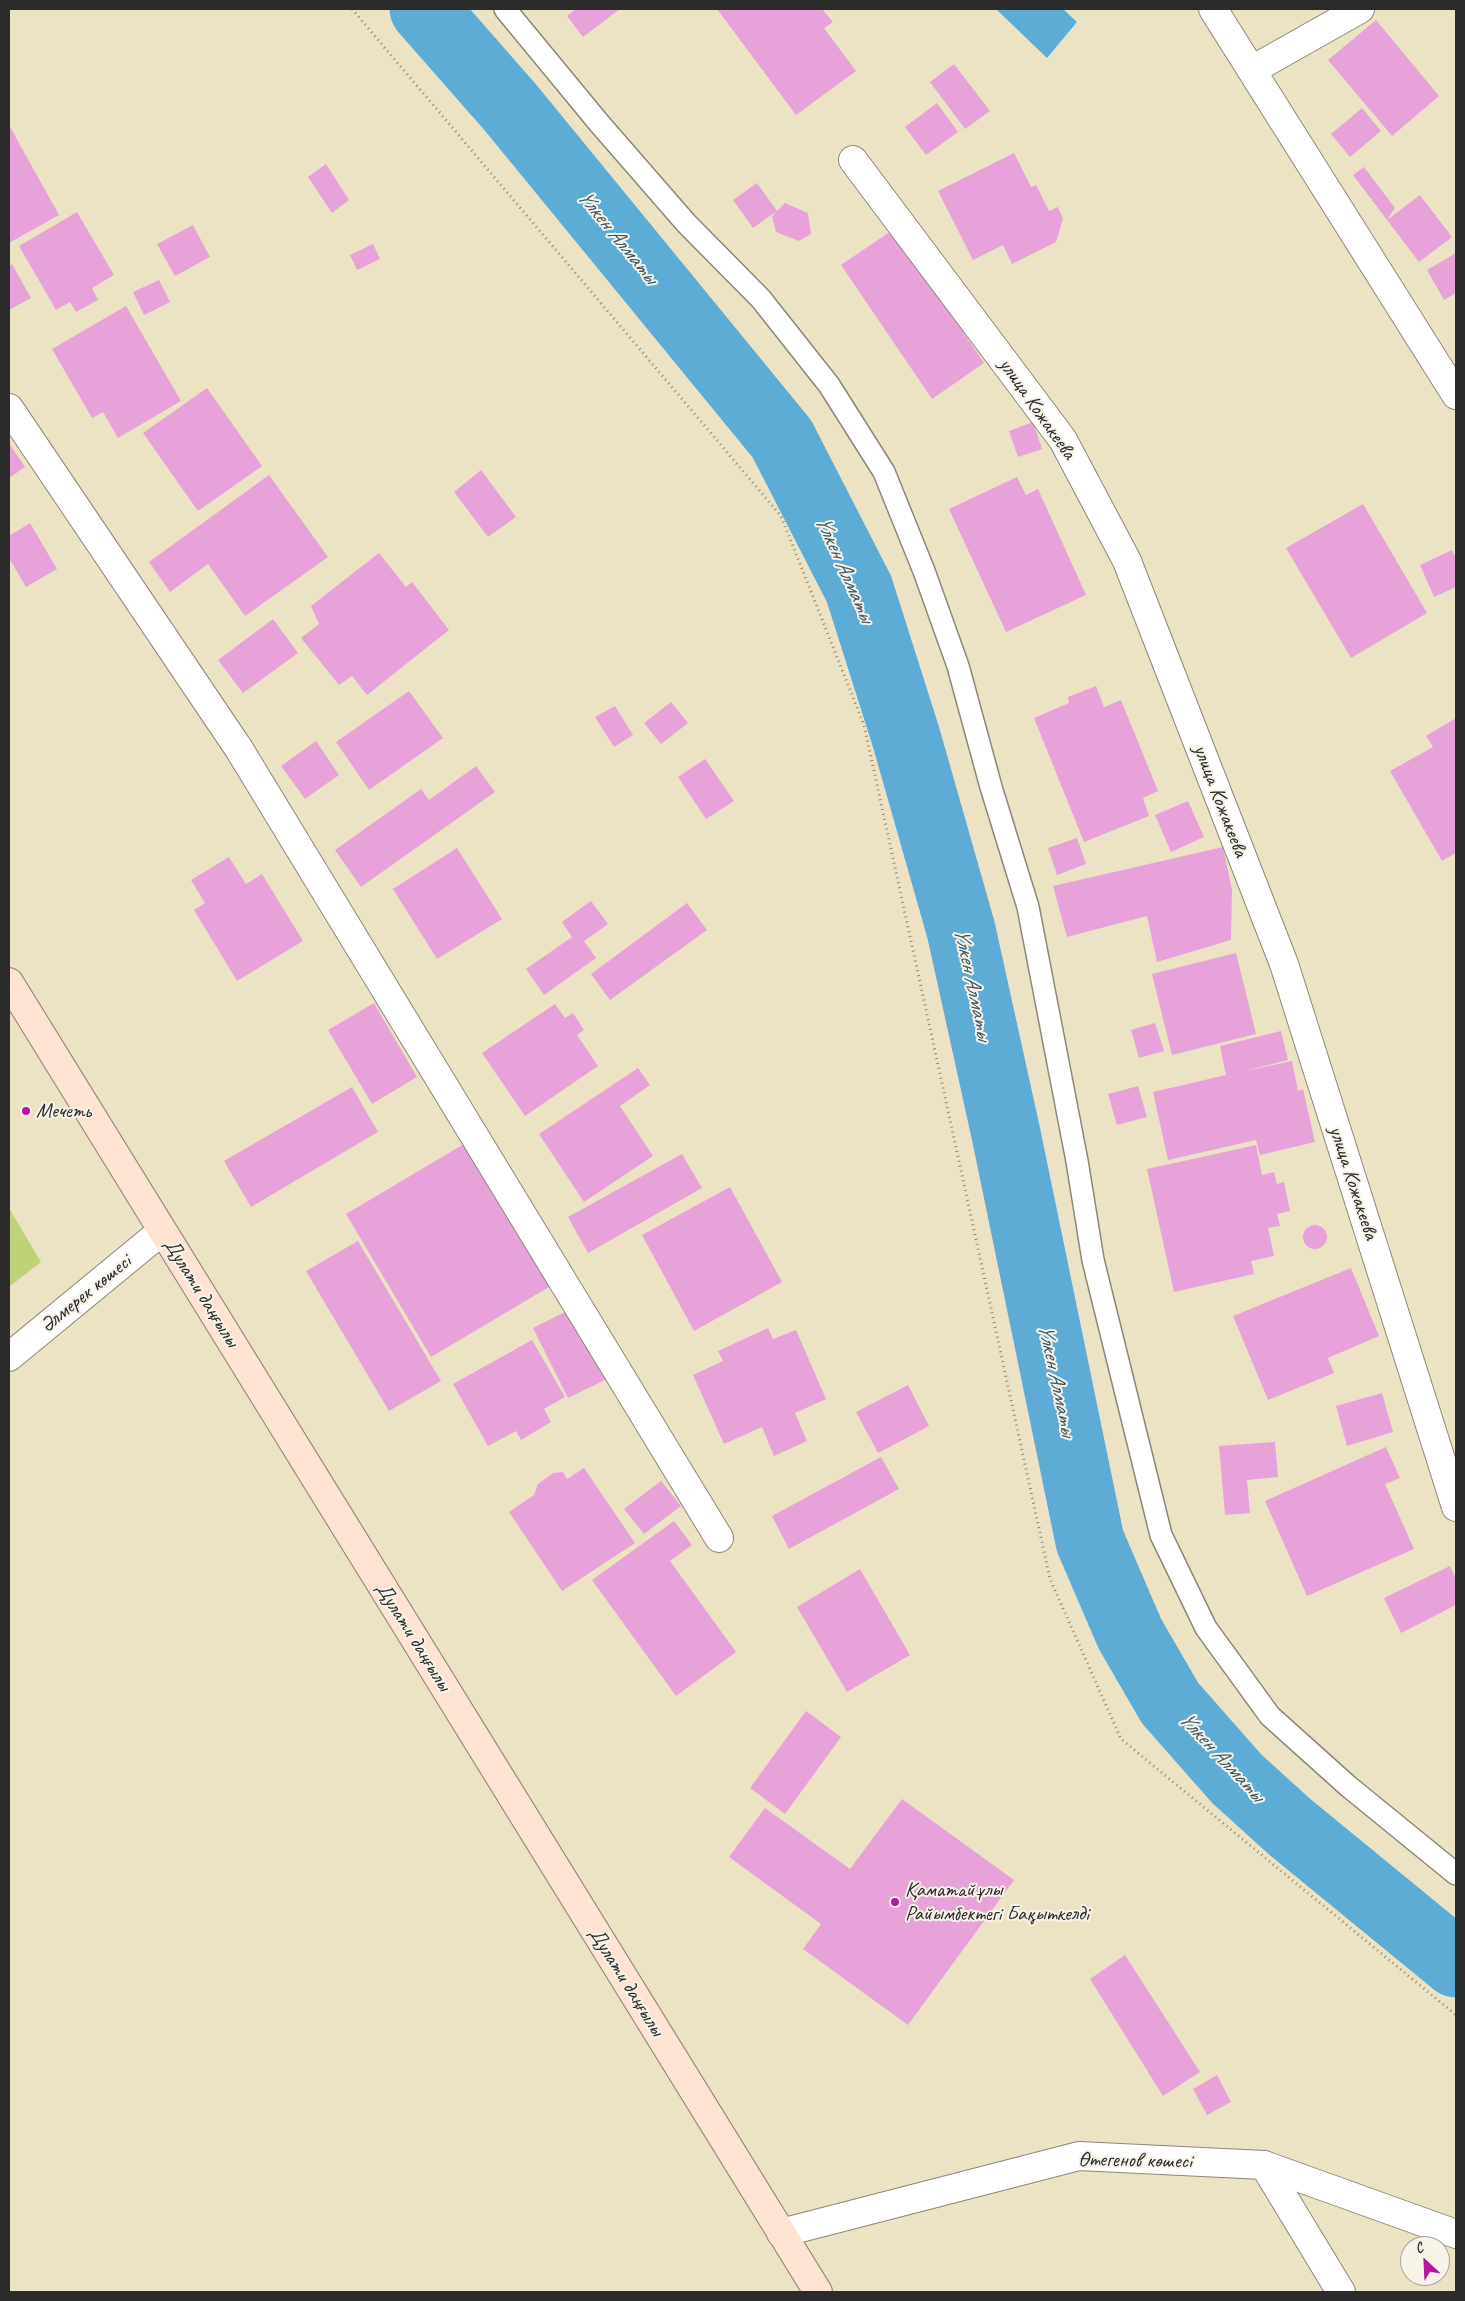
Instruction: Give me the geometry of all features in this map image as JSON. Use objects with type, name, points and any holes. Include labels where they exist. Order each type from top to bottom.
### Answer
[{"type":"main road","name":"Дулати даңғылы","points":[[9,982],[818,2292]]},
{"type":"street","points":[[1213,9],[1456,395]]},
{"type":"street","points":[[1252,70],[1360,9]]},
{"type":"street","name":"улица Кожакеева","points":[[853,160],[1063,440],[1127,561],[1284,964],[1456,1507]]},
{"type":"street","points":[[9,408],[239,748],[719,1538]]},
{"type":"street","name":"Әлмерек көшесі","points":[[9,1357],[162,1231]]},
{"type":"street","name":"Өтегенов көшесі","points":[[781,2233],[1079,2156],[1264,2165],[1456,2234]]},
{"type":"street","points":[[1264,2165],[1341,2292]]},
{"type":"lane","points":[[505,9],[599,123],[686,223],[761,299],[828,385],[884,472],[924,571],[958,666],[991,787],[1028,907],[1094,1260],[1160,1535],[1206,1628],[1270,1716],[1348,1786],[1456,1874]]},
{"type":"path","points":[[352,9],[782,516],[864,725],[1050,1579],[1121,1739],[1456,2015]]},
{"type":"green space","points":[[9,1208],[41,1262],[9,1287]]},
{"type":"water","points":[[996,9],[1063,9],[1077,22],[1047,58]]},
{"type":"building","points":[[576,9],[620,9],[583,37],[567,16]]},
{"type":"building","points":[[717,9],[822,9],[833,22],[824,28],[856,71],[796,115]]},
{"type":"building","points":[[1376,20],[1439,96],[1392,136],[1328,60]]},
{"type":"building","points":[[954,64],[990,111],[965,129],[930,82]]},
{"type":"building","points":[[937,103],[958,132],[926,155],[905,127]]},
{"type":"building","points":[[1362,108],[1381,131],[1350,157],[1331,134]]},
{"type":"building","points":[[9,125],[59,215],[9,243]]},
{"type":"building","points":[[1014,153],[1031,187],[1036,185],[1049,211],[1058,207],[1063,219],[1056,242],[1012,264],[1003,245],[973,260],[938,191]]},
{"type":"building","points":[[326,164],[349,200],[332,213],[308,177]]},
{"type":"building","points":[[1364,167],[1395,208],[1387,220],[1353,175]]},
{"type":"building","points":[[757,183],[777,211],[753,228],[733,200]]},
{"type":"building","points":[[1420,195],[1452,237],[1419,262],[1387,220]]},
{"type":"building","points":[[785,203],[808,213],[811,234],[799,241],[776,232],[772,216]]},
{"type":"building","points":[[77,212],[114,275],[92,288],[98,300],[76,312],[70,302],[56,310],[19,246]]},
{"type":"building","points":[[193,225],[210,257],[175,276],[157,244]]},
{"type":"building","points":[[894,229],[984,363],[932,399],[841,265]]},
{"type":"building","points":[[373,244],[380,259],[357,270],[350,255]]},
{"type":"building","points":[[1456,253],[1456,293],[1444,300],[1427,270]]},
{"type":"building","points":[[12,264],[31,298],[9,310],[9,266]]},
{"type":"building","points":[[159,280],[170,302],[144,315],[133,292]]},
{"type":"building","points":[[126,306],[181,401],[118,438],[103,412],[92,418],[52,349]]},
{"type":"building","points":[[207,388],[262,466],[198,511],[143,433]]},
{"type":"building","points":[[1033,422],[1042,449],[1018,457],[1009,431]]},
{"type":"building","points":[[9,443],[25,467],[9,478]]},
{"type":"building","points":[[481,470],[516,517],[488,537],[454,492]]},
{"type":"building","points":[[269,475],[328,557],[245,616],[208,564],[170,592],[149,562]]},
{"type":"building","points":[[1017,477],[1026,495],[1038,489],[1086,595],[1006,632],[949,509]]},
{"type":"building","points":[[1363,504],[1427,613],[1351,658],[1286,548]]},
{"type":"building","points":[[30,523],[57,569],[26,587],[9,558],[9,536]]},
{"type":"building","points":[[1452,550],[1456,559],[1456,587],[1434,597],[1420,565]]},
{"type":"building","points":[[379,553],[406,587],[412,582],[449,630],[367,695],[352,676],[339,685],[301,638],[319,624],[311,606]]},
{"type":"building","points":[[273,619],[298,653],[243,693],[218,660]]},
{"type":"building","points":[[1096,686],[1104,707],[1121,700],[1158,791],[1143,798],[1149,816],[1084,842],[1034,718],[1069,703],[1068,697]]},
{"type":"building","points":[[409,691],[443,738],[369,790],[336,742]]},
{"type":"building","points":[[671,702],[688,723],[661,744],[644,723]]},
{"type":"building","points":[[615,706],[633,735],[614,747],[595,717]]},
{"type":"building","points":[[1456,718],[1456,853],[1442,861],[1390,771],[1433,747],[1426,736]]},
{"type":"building","points":[[316,741],[339,775],[305,799],[281,766]]},
{"type":"building","points":[[705,759],[734,801],[706,819],[678,777]]},
{"type":"building","points":[[476,766],[495,792],[361,887],[335,850],[421,789],[429,800]]},
{"type":"building","points":[[1188,801],[1204,837],[1171,852],[1155,815]]},
{"type":"building","points":[[1077,838],[1086,864],[1057,875],[1048,848]]},
{"type":"building","points":[[1223,847],[1232,890],[1231,940],[1157,962],[1147,916],[1067,937],[1053,886]]},
{"type":"building","points":[[457,848],[502,919],[437,959],[393,889]]},
{"type":"building","points":[[229,857],[246,884],[262,874],[303,941],[237,981],[194,910],[205,903],[191,880]]},
{"type":"building","points":[[591,901],[608,924],[584,941],[596,958],[544,995],[526,969],[572,937],[562,922]]},
{"type":"building","points":[[687,903],[707,930],[610,1000],[591,974]]},
{"type":"building","points":[[1236,953],[1256,1034],[1172,1055],[1152,974]]},
{"type":"building","points":[[374,1003],[417,1077],[372,1104],[328,1030]]},
{"type":"building","points":[[555,1004],[565,1018],[573,1013],[584,1030],[577,1035],[598,1066],[525,1116],[482,1053]]},
{"type":"building","points":[[1155,1023],[1164,1051],[1139,1058],[1131,1030]]},
{"type":"building","points":[[1281,1031],[1288,1060],[1245,1071],[1292,1061],[1298,1091],[1303,1089],[1315,1142],[1260,1155],[1256,1140],[1168,1160],[1153,1092],[1226,1075],[1220,1046]]},
{"type":"building","points":[[638,1068],[650,1085],[620,1106],[653,1156],[584,1202],[539,1134]]},
{"type":"building","points":[[1138,1086],[1147,1117],[1117,1125],[1108,1094]]},
{"type":"building","points":[[352,1087],[378,1132],[251,1207],[224,1161]]},
{"type":"building","points":[[464,1144],[549,1287],[431,1357],[346,1214]]},
{"type":"building","points":[[1256,1145],[1262,1175],[1274,1172],[1277,1184],[1284,1182],[1290,1211],[1277,1214],[1280,1226],[1268,1228],[1274,1256],[1251,1261],[1254,1274],[1174,1292],[1147,1169]]},
{"type":"building","points":[[682,1154],[702,1188],[588,1253],[568,1217]]},
{"type":"building","points":[[730,1187],[782,1282],[694,1331],[642,1235]]},
{"type":"building","points":[[1315,1225],[1324,1228],[1327,1237],[1324,1246],[1315,1249],[1306,1246],[1303,1237],[1306,1228]]},
{"type":"building","points":[[358,1241],[441,1381],[389,1411],[306,1271]]},
{"type":"building","points":[[1351,1268],[1379,1336],[1328,1358],[1334,1373],[1268,1400],[1233,1316]]},
{"type":"building","points":[[571,1309],[607,1379],[568,1398],[533,1328]]},
{"type":"building","points":[[768,1328],[773,1339],[796,1330],[826,1399],[795,1413],[807,1441],[774,1456],[762,1427],[724,1444],[693,1375],[723,1361],[718,1351]]},
{"type":"building","points":[[532,1340],[565,1397],[544,1409],[551,1422],[521,1440],[516,1431],[488,1446],[453,1384]]},
{"type":"building","points":[[908,1385],[929,1426],[878,1453],[856,1412]]},
{"type":"building","points":[[1382,1393],[1393,1432],[1347,1446],[1336,1406]]},
{"type":"building","points":[[1275,1442],[1278,1477],[1247,1480],[1250,1513],[1225,1515],[1219,1446]]},
{"type":"building","points":[[1386,1447],[1400,1478],[1385,1484],[1414,1549],[1307,1596],[1265,1501]]},
{"type":"building","points":[[881,1457],[899,1489],[789,1549],[772,1516]]},
{"type":"building","points":[[584,1468],[635,1543],[562,1591],[509,1512],[534,1495],[538,1484],[553,1473],[563,1472],[567,1479]]},
{"type":"building","points":[[661,1481],[681,1506],[644,1534],[624,1509]]},
{"type":"building","points":[[674,1521],[692,1545],[670,1561],[736,1652],[676,1696],[592,1580]]},
{"type":"building","points":[[1450,1566],[1456,1579],[1456,1605],[1401,1633],[1384,1598]]},
{"type":"building","points":[[860,1569],[910,1655],[847,1692],[797,1607]]},
{"type":"building","points":[[806,1711],[841,1737],[785,1814],[750,1788]]},
{"type":"building","name":"Қаматайұлы Райымбектегі Бақыткелді","points":[[902,1799],[1014,1880],[908,2025],[803,1949],[821,1924],[729,1857],[765,1808],[850,1869]]},
{"type":"building","points":[[1125,1955],[1200,2072],[1163,2096],[1090,1979]]},
{"type":"building","points":[[1217,2075],[1231,2102],[1207,2115],[1193,2089]]},
{"type":"waterway","name":"Үлкен Алматы","points":[[424,9],[510,107],[782,439],[859,589],[906,737],[961,930],[1006,1134],[1090,1541],[1130,1634],[1170,1703],[1237,1779],[1290,1827],[1456,1963]]},
{"type":"place","name":"Мечеть","points":[[26,1111]]},
{"type":"place","name":"Қаматайұлы Райымбектегі Бақыткелді","points":[[895,1902]]}]
